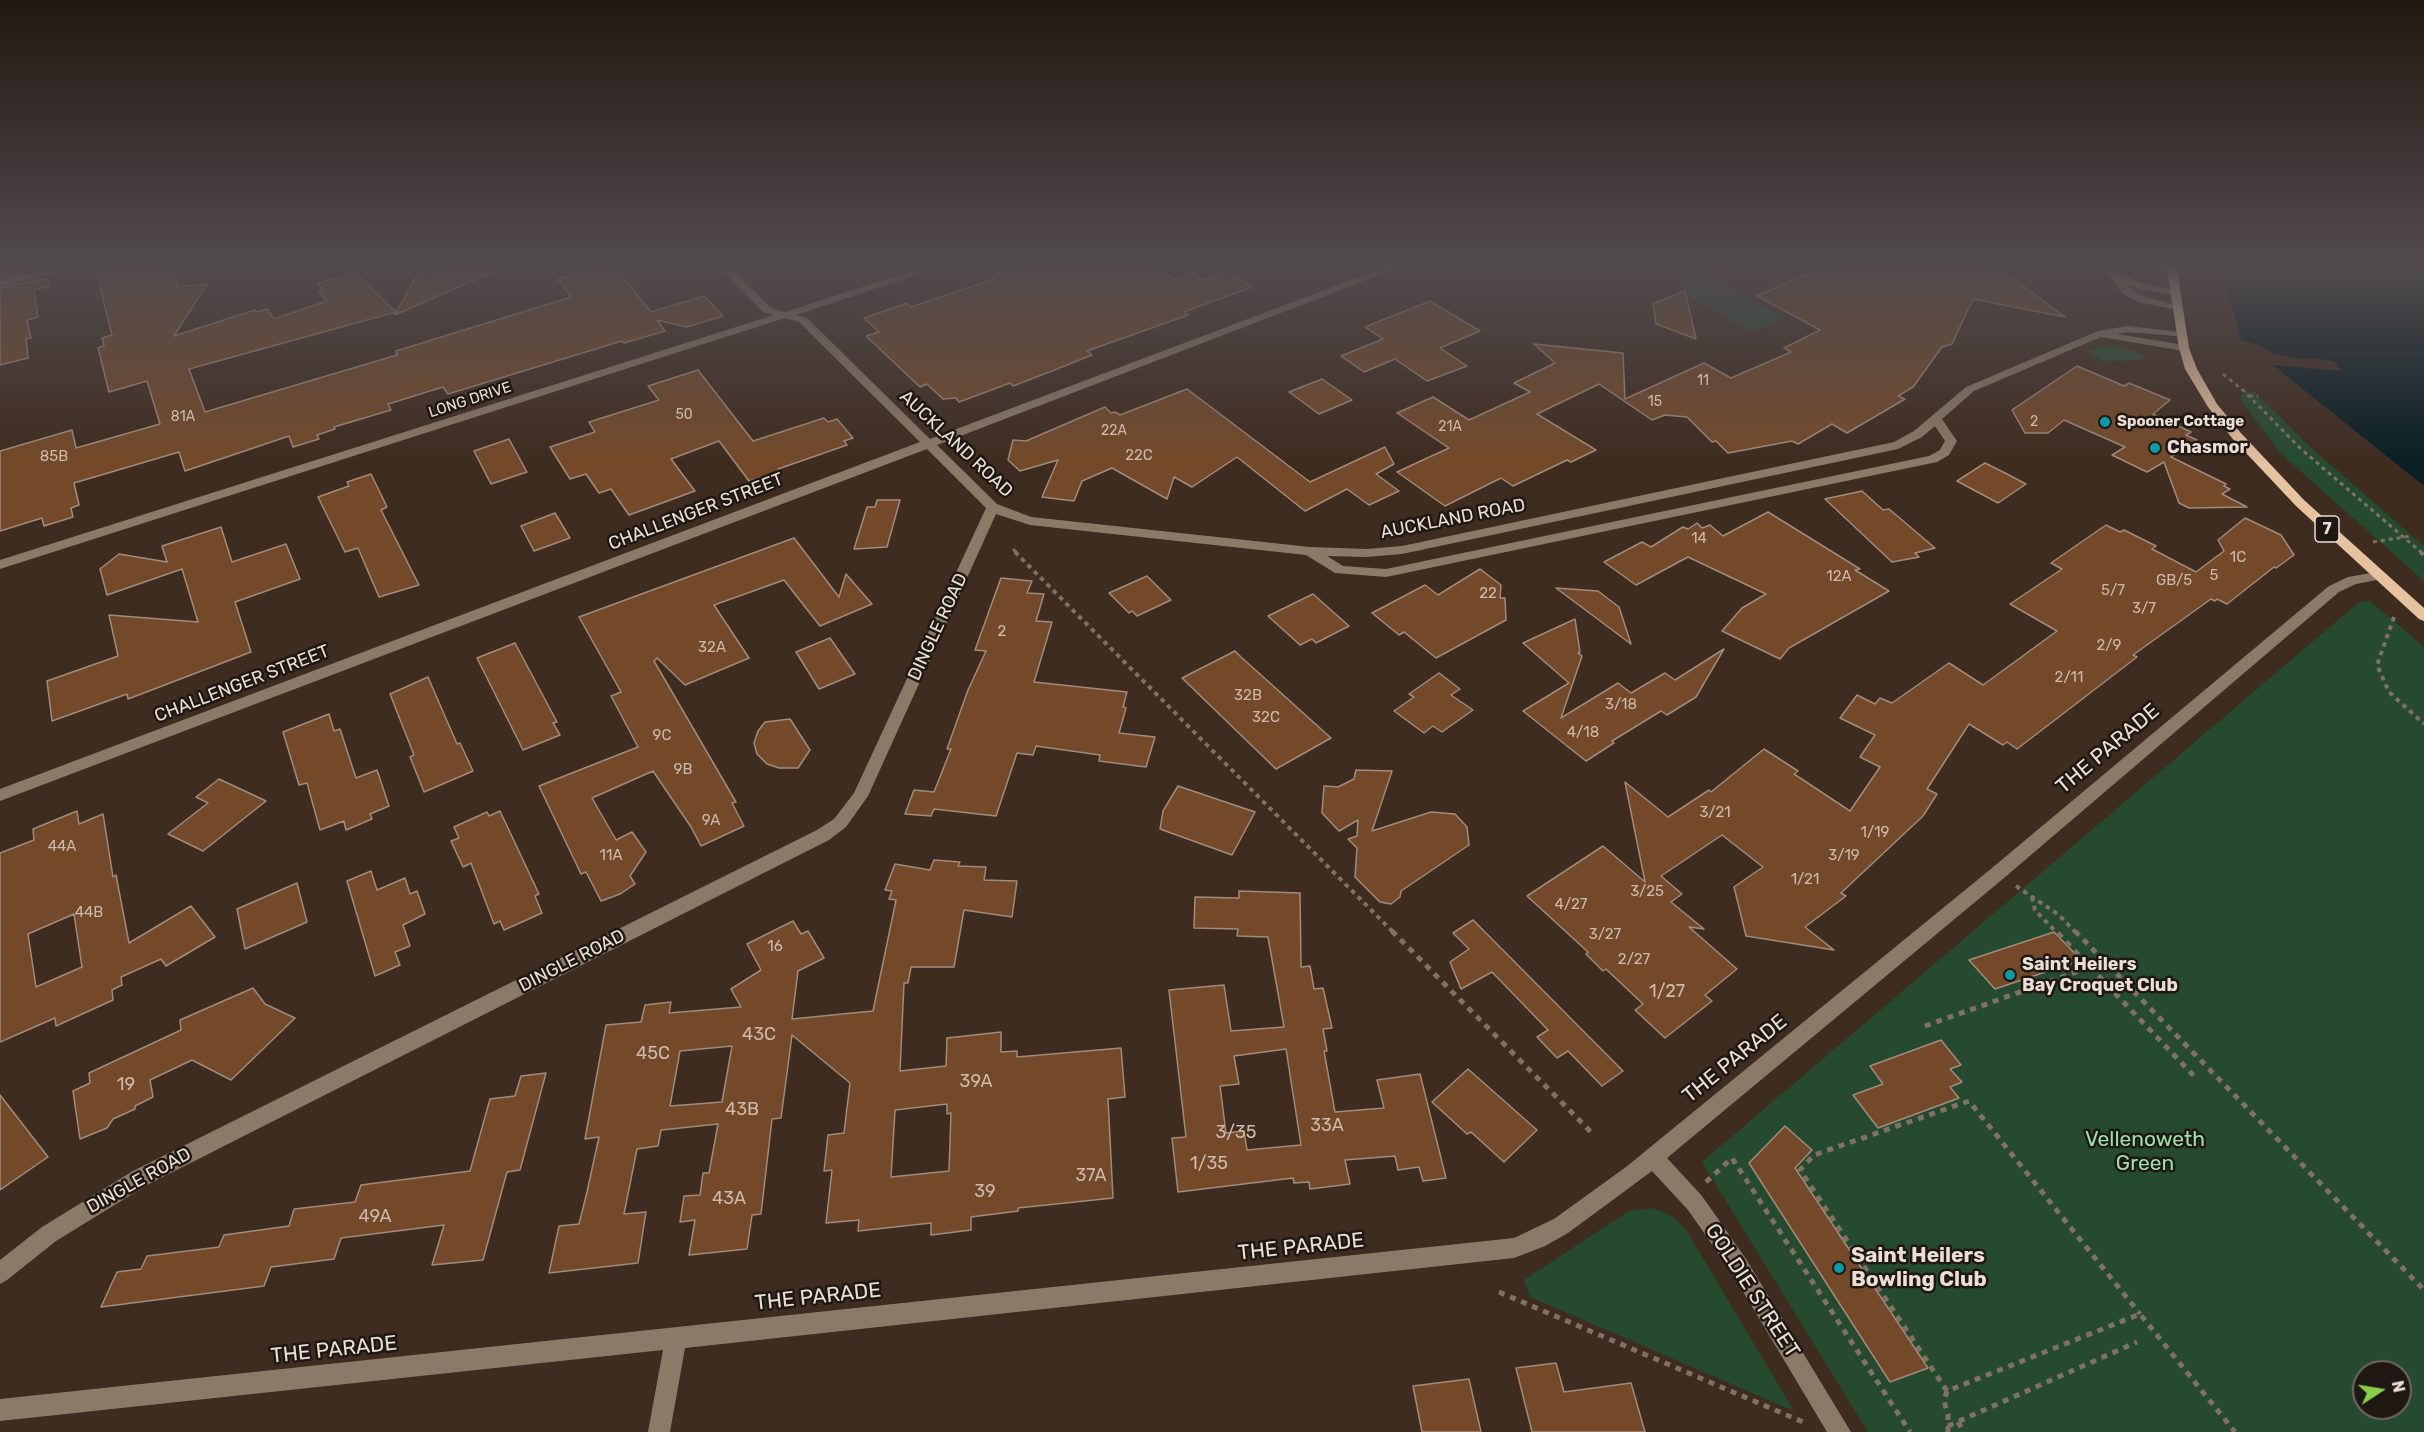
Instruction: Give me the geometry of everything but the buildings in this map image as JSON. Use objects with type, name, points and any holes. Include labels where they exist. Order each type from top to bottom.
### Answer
[{"type":"main road","name":"7","points":[[2181,330],[2191,369],[2212,405],[2236,435],[2300,503],[2377,576],[2424,616]]},
{"type":"street","name":"LONG DRIVE","points":[[0,565],[740,330]]},
{"type":"street","name":"AUCKLAND ROAD","points":[[813,330],[993,507],[1030,521],[1310,551],[1367,553],[1402,550],[1898,445],[1918,434],[1970,389],[2098,334],[2114,330]]},
{"type":"street","name":"CHALLENGER STREET","points":[[0,795],[1232,330]]},
{"type":"street","name":"AUCKLAND ROAD","points":[[2126,330],[2182,335]]},
{"type":"street","points":[[2098,334],[2184,348]]},
{"type":"street","points":[[1310,551],[1340,570],[1386,573],[1933,459],[1945,452],[1951,441],[1935,418]]},
{"type":"street","name":"DINGLE ROAD","points":[[0,1273],[49,1234],[140,1178],[823,835],[840,823],[861,796],[993,507]]},
{"type":"street","name":"THE PARADE","points":[[0,1410],[1514,1248],[1561,1227],[1653,1157],[1998,873],[2334,589],[2353,580],[2377,576]]},
{"type":"street","name":"GOLDIE STREET","points":[[1653,1157],[1695,1203],[1728,1249],[1840,1432]]},
{"type":"street","points":[[659,1432],[676,1336]]},
{"type":"path","points":[[2223,374],[2301,449],[2424,555]]},
{"type":"path","points":[[2248,396],[2258,396]]},
{"type":"path","points":[[2372,542],[2411,536]]},
{"type":"path","points":[[1013,549],[1592,1133]]},
{"type":"path","points":[[2394,616],[2377,664],[2389,692],[2424,724]]},
{"type":"path","points":[[1998,873],[2059,915],[2424,1290]]},
{"type":"path","points":[[2032,897],[2035,910],[2194,1076]]},
{"type":"path","points":[[1924,1026],[2090,967]]},
{"type":"path","points":[[1947,1391],[1800,1170],[1814,1155],[1969,1101],[2235,1432]]},
{"type":"path","points":[[1710,1178],[1732,1158],[1910,1432]]},
{"type":"path","points":[[1499,1292],[1805,1423]]},
{"type":"path","points":[[1947,1391],[2140,1314]]},
{"type":"path","points":[[1948,1429],[1958,1422],[2137,1342]]},
{"type":"path","points":[[1947,1391],[1944,1401],[1948,1415],[1948,1429]]},
{"type":"path","points":[[1958,1422],[1964,1432]]},
{"type":"green space","points":[[2106,345],[2134,351],[2147,359],[2106,362],[2086,352]]},
{"type":"green space","points":[[2244,391],[2255,392],[2309,446],[2424,546],[2424,581],[2280,453],[2240,399]]},
{"type":"green space","name":"Vellenoweth Green","points":[[2370,601],[2424,647],[2424,1432],[1868,1432],[1702,1162],[2358,603]]},
{"type":"green space","points":[[1653,1208],[1673,1217],[1685,1228],[1794,1411],[1530,1297],[1524,1280],[1629,1211]]},
{"type":"water","points":[[2238,330],[2424,330],[2424,486],[2273,365],[2342,371],[2335,362],[2273,354],[2258,345],[2241,340]]},
{"type":"place","name":"Spooner Cottage","points":[[2105,422]]},
{"type":"place","name":"Chasmor","points":[[2155,448]]},
{"type":"place","name":"Saint Heilers Bay Croquet Club","points":[[2010,975]]},
{"type":"place","name":"Saint Heilers Bowling Club","points":[[1839,1268]]}]
